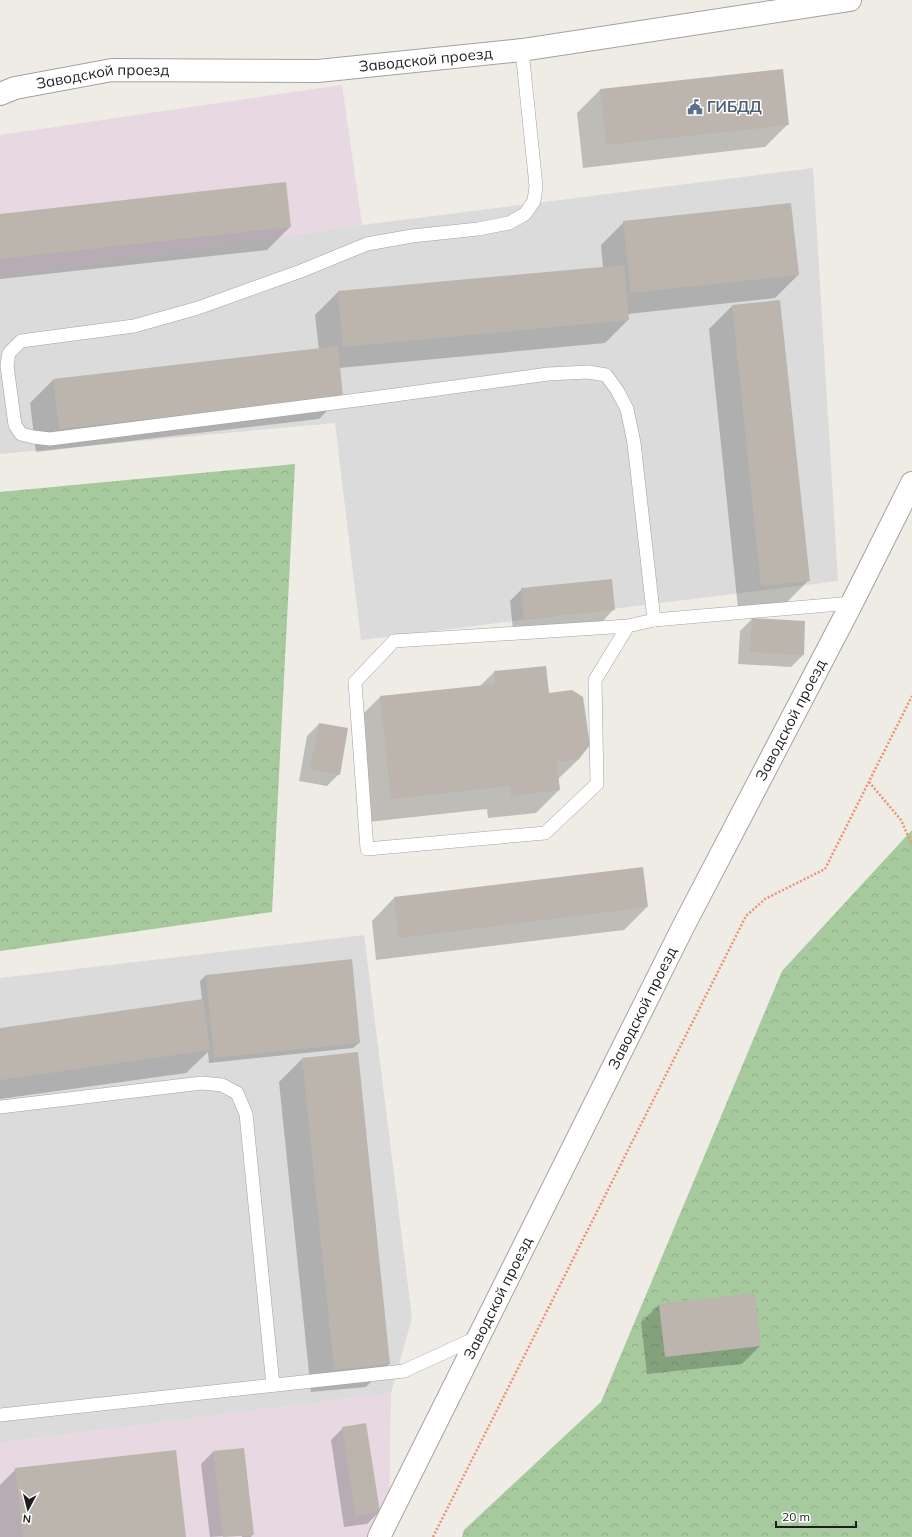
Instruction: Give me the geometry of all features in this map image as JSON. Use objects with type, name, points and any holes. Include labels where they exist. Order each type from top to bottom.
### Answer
[{"type":"street","name":"Заводской проезд","points":[[0,94],[15,88],[112,70],[318,71],[522,50],[850,0]]},
{"type":"street","name":"Заводской проезд","points":[[380,1537],[679,934],[852,603],[912,483]]},
{"type":"lane","points":[[522,50],[536,186],[534,201],[525,214],[509,223],[412,236],[367,244],[301,271],[212,303],[134,326],[21,342],[9,353],[7,366],[15,425],[21,434],[50,439],[548,374],[588,372],[606,375],[617,390],[627,409],[634,443],[654,620]]},
{"type":"lane","points":[[628,626],[595,680],[597,784],[545,833],[367,849],[355,682],[394,641],[628,626],[654,620],[852,603]]},
{"type":"lane","points":[[0,1107],[202,1083],[222,1085],[237,1093],[246,1114],[273,1385]]},
{"type":"lane","points":[[0,1415],[404,1370],[478,1337]]},
{"type":"path","points":[[433,1537],[746,916],[765,899],[825,869],[912,696]]},
{"type":"path","points":[[869,782],[901,820],[912,844]]},
{"type":"shaded area","points":[[342,85],[362,225],[0,277],[0,135]]},
{"type":"shaded area","points":[[813,168],[838,581],[361,640],[335,423],[0,454],[0,277],[362,225]]},
{"type":"shaded area","points":[[364,935],[412,1318],[391,1393],[0,1443],[0,978]]},
{"type":"shaded area","points":[[391,1393],[389,1511],[372,1537],[0,1537],[0,1443]]},
{"type":"green space","points":[[295,464],[272,912],[0,951],[0,492]]},
{"type":"green space","points":[[912,830],[912,1537],[462,1537],[464,1530],[601,1402],[782,971]]},
{"type":"building","name":"ГИБДД","points":[[783,69],[789,125],[606,145],[600,89]]},
{"type":"building","points":[[286,182],[291,227],[0,259],[0,214]]},
{"type":"building","points":[[791,203],[799,275],[631,293],[623,221]]},
{"type":"building","points":[[624,265],[629,320],[343,347],[338,291]]},
{"type":"building","points":[[780,300],[810,581],[761,586],[732,305]]},
{"type":"building","points":[[338,346],[343,397],[59,429],[53,379]]},
{"type":"building","points":[[612,579],[615,610],[524,619],[521,588]]},
{"type":"building","points":[[752,618],[805,621],[804,655],[750,652]]},
{"type":"building","points":[[546,666],[549,693],[572,690],[583,697],[590,745],[579,759],[557,762],[560,790],[511,796],[510,786],[391,799],[380,696],[495,684],[494,671]]},
{"type":"building","points":[[319,723],[348,728],[340,775],[310,769]]},
{"type":"building","points":[[643,867],[648,907],[399,938],[394,897]]},
{"type":"building","points":[[352,959],[360,1043],[214,1058],[206,975]]},
{"type":"building","points":[[203,999],[210,1050],[0,1080],[0,1028]]},
{"type":"building","points":[[358,1052],[390,1364],[334,1370],[302,1058]]},
{"type":"building","points":[[755,1293],[761,1346],[665,1357],[659,1304]]},
{"type":"building","points":[[366,1423],[380,1512],[355,1516],[342,1427]]},
{"type":"building","points":[[244,1448],[254,1535],[223,1537],[213,1451]]},
{"type":"building","points":[[176,1450],[186,1537],[23,1537],[15,1468]]},
{"type":"place","name":"ГИБДД","points":[[695,107]]}]
